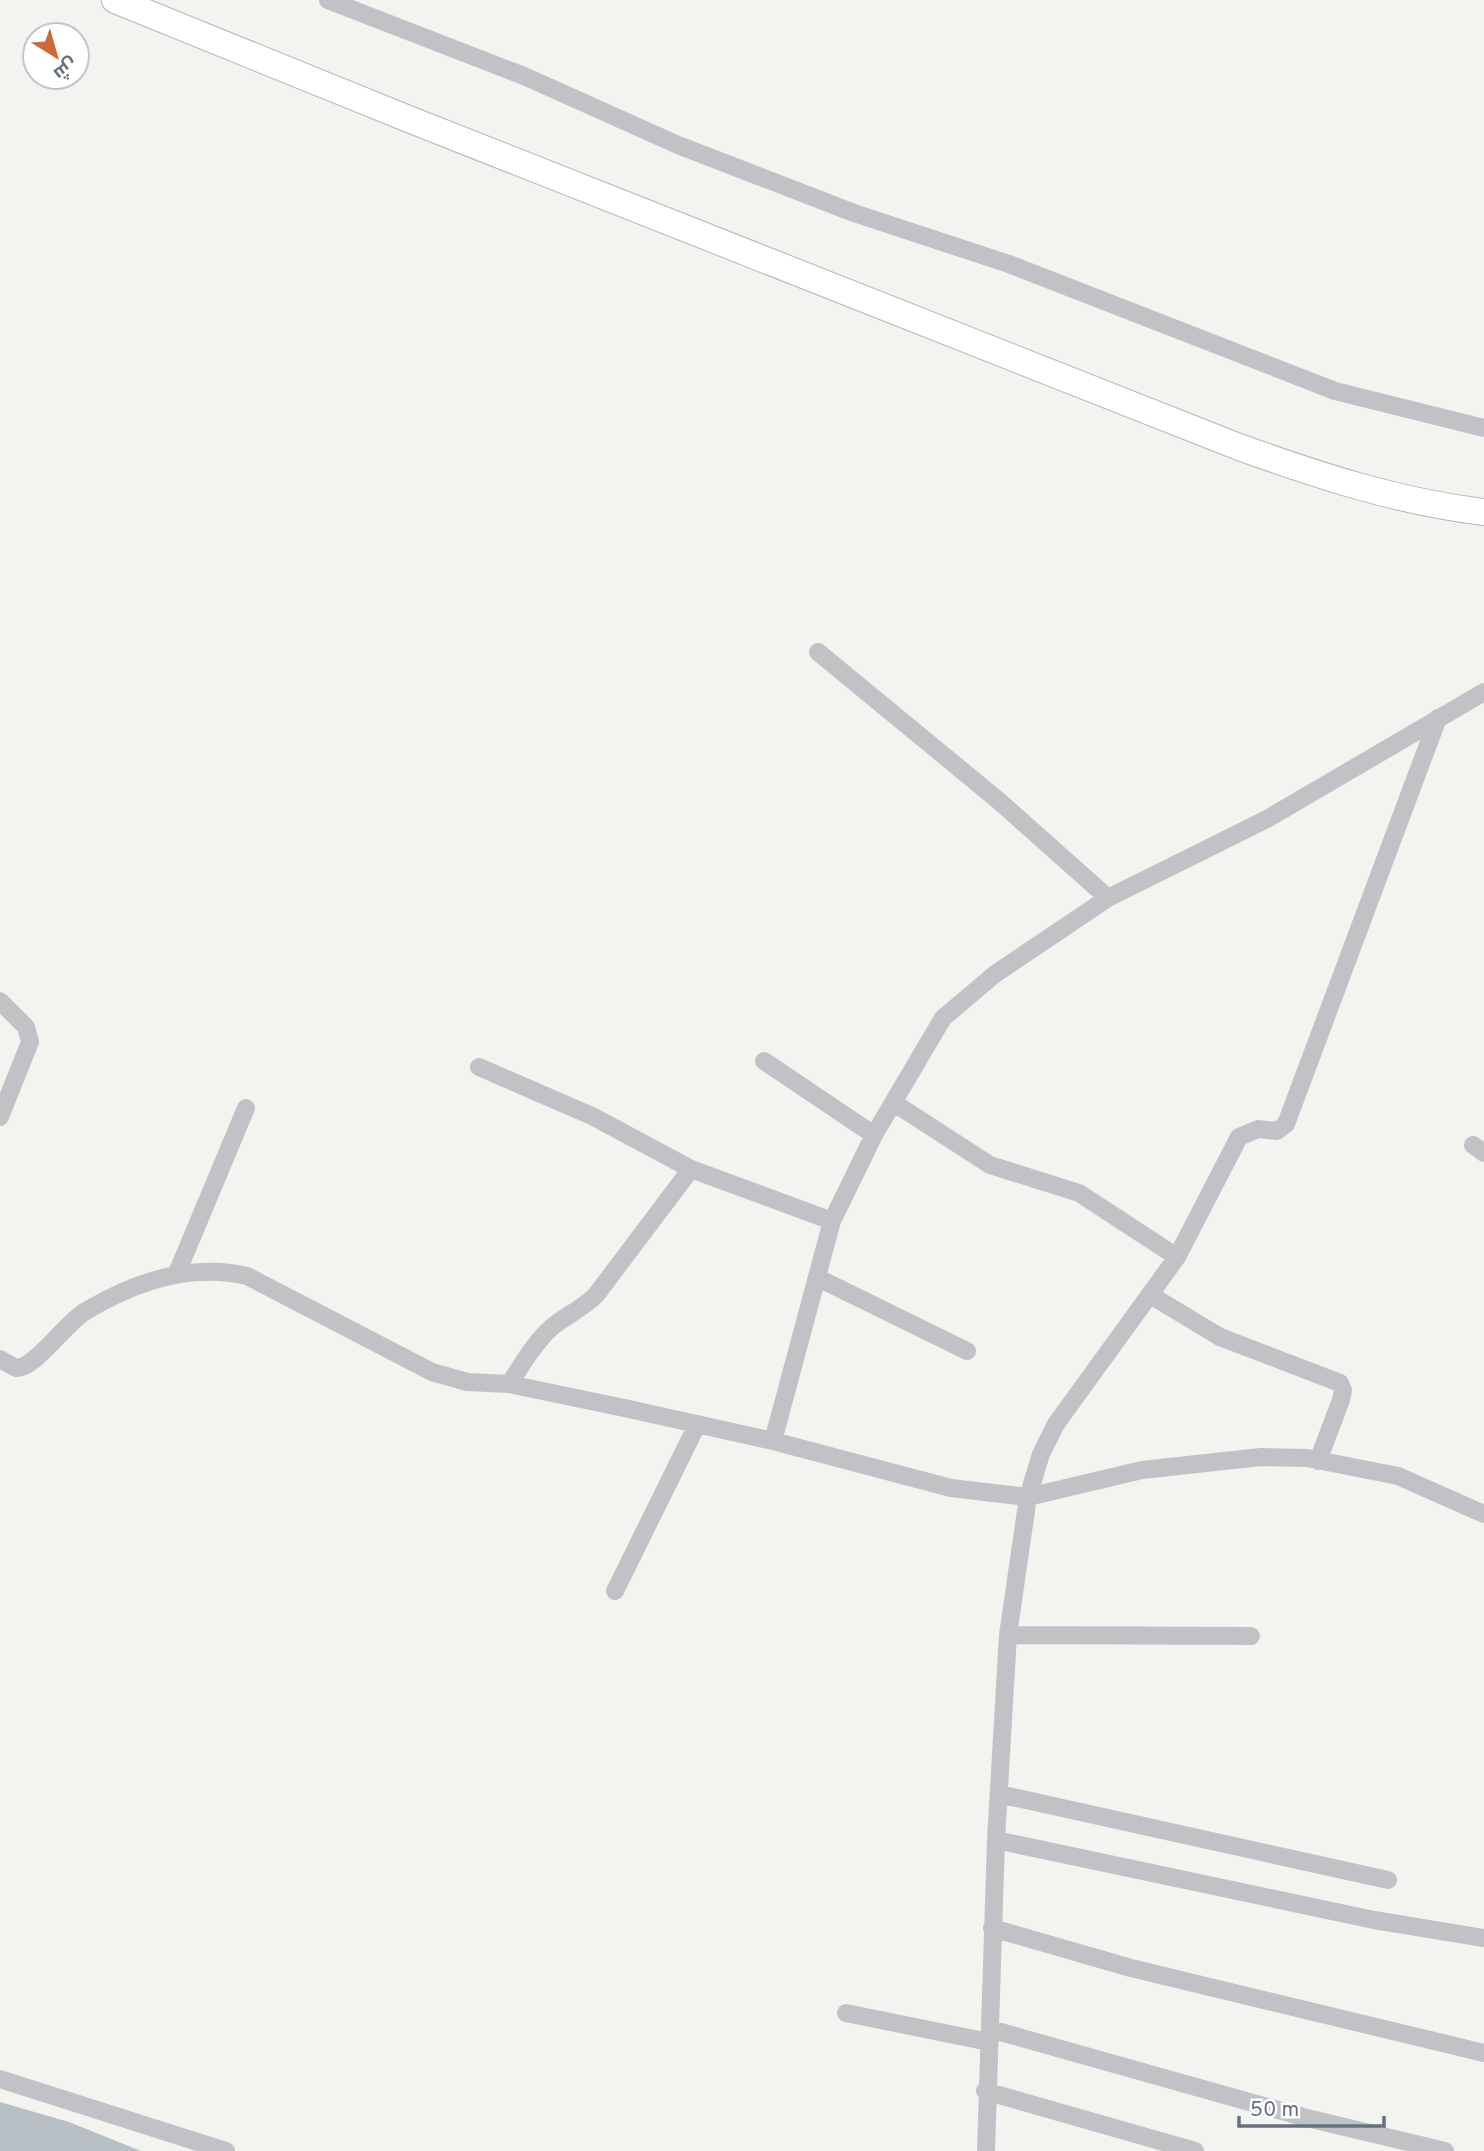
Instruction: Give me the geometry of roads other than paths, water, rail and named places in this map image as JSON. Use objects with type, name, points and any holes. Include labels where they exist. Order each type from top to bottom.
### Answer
[{"type":"street","points":[[115,0],[411,120],[1239,447],[1334,481],[1410,501],[1484,513]]},
{"type":"street","points":[[328,0],[524,76],[678,145],[854,213],[1009,264],[1335,391],[1484,428]]},
{"type":"street","points":[[818,652],[999,801],[1108,898]]},
{"type":"street","points":[[773,1441],[832,1221],[874,1135],[931,1035],[960,1001],[1108,898],[1266,819],[1484,692]]},
{"type":"street","points":[[986,2151],[985,2091],[1008,1635],[1028,1497],[1041,1454],[1056,1424],[1152,1296],[1177,1258],[1239,1137],[1258,1129],[1277,1131],[1286,1124],[1438,718]]},
{"type":"street","points":[[0,1001],[26,1027],[30,1042],[0,1117]]},
{"type":"street","points":[[764,1061],[874,1135]]},
{"type":"street","points":[[479,1067],[592,1116],[691,1169],[832,1221]]},
{"type":"street","points":[[894,1103],[990,1165],[1079,1193],[1177,1258]]},
{"type":"street","points":[[177,1273],[246,1108]]},
{"type":"street","points":[[509,1384],[538,1340],[554,1324],[578,1312],[596,1295],[691,1169]]},
{"type":"street","points":[[0,1359],[16,1368],[30,1364],[65,1326],[85,1311],[133,1288],[177,1273],[215,1271],[247,1276],[432,1372],[467,1381],[509,1384],[773,1441],[951,1488],[1028,1497],[1142,1470],[1261,1457],[1318,1461],[1398,1476],[1484,1514]]},
{"type":"street","points":[[818,1278],[967,1351]]},
{"type":"street","points":[[1152,1296],[1220,1337],[1340,1382],[1343,1390],[1341,1400],[1318,1461]]},
{"type":"street","points":[[615,1591],[696,1425]]},
{"type":"street","points":[[1008,1635],[1251,1636]]},
{"type":"street","points":[[999,1794],[1388,1880]]},
{"type":"street","points":[[996,1840],[1374,1920],[1484,1938]]},
{"type":"street","points":[[992,1928],[1131,1968],[1484,2053]]},
{"type":"street","points":[[846,2013],[989,2035],[1303,2118],[1445,2151]]},
{"type":"street","points":[[0,2079],[226,2151]]},
{"type":"street","points":[[985,2091],[1195,2151]]}]
